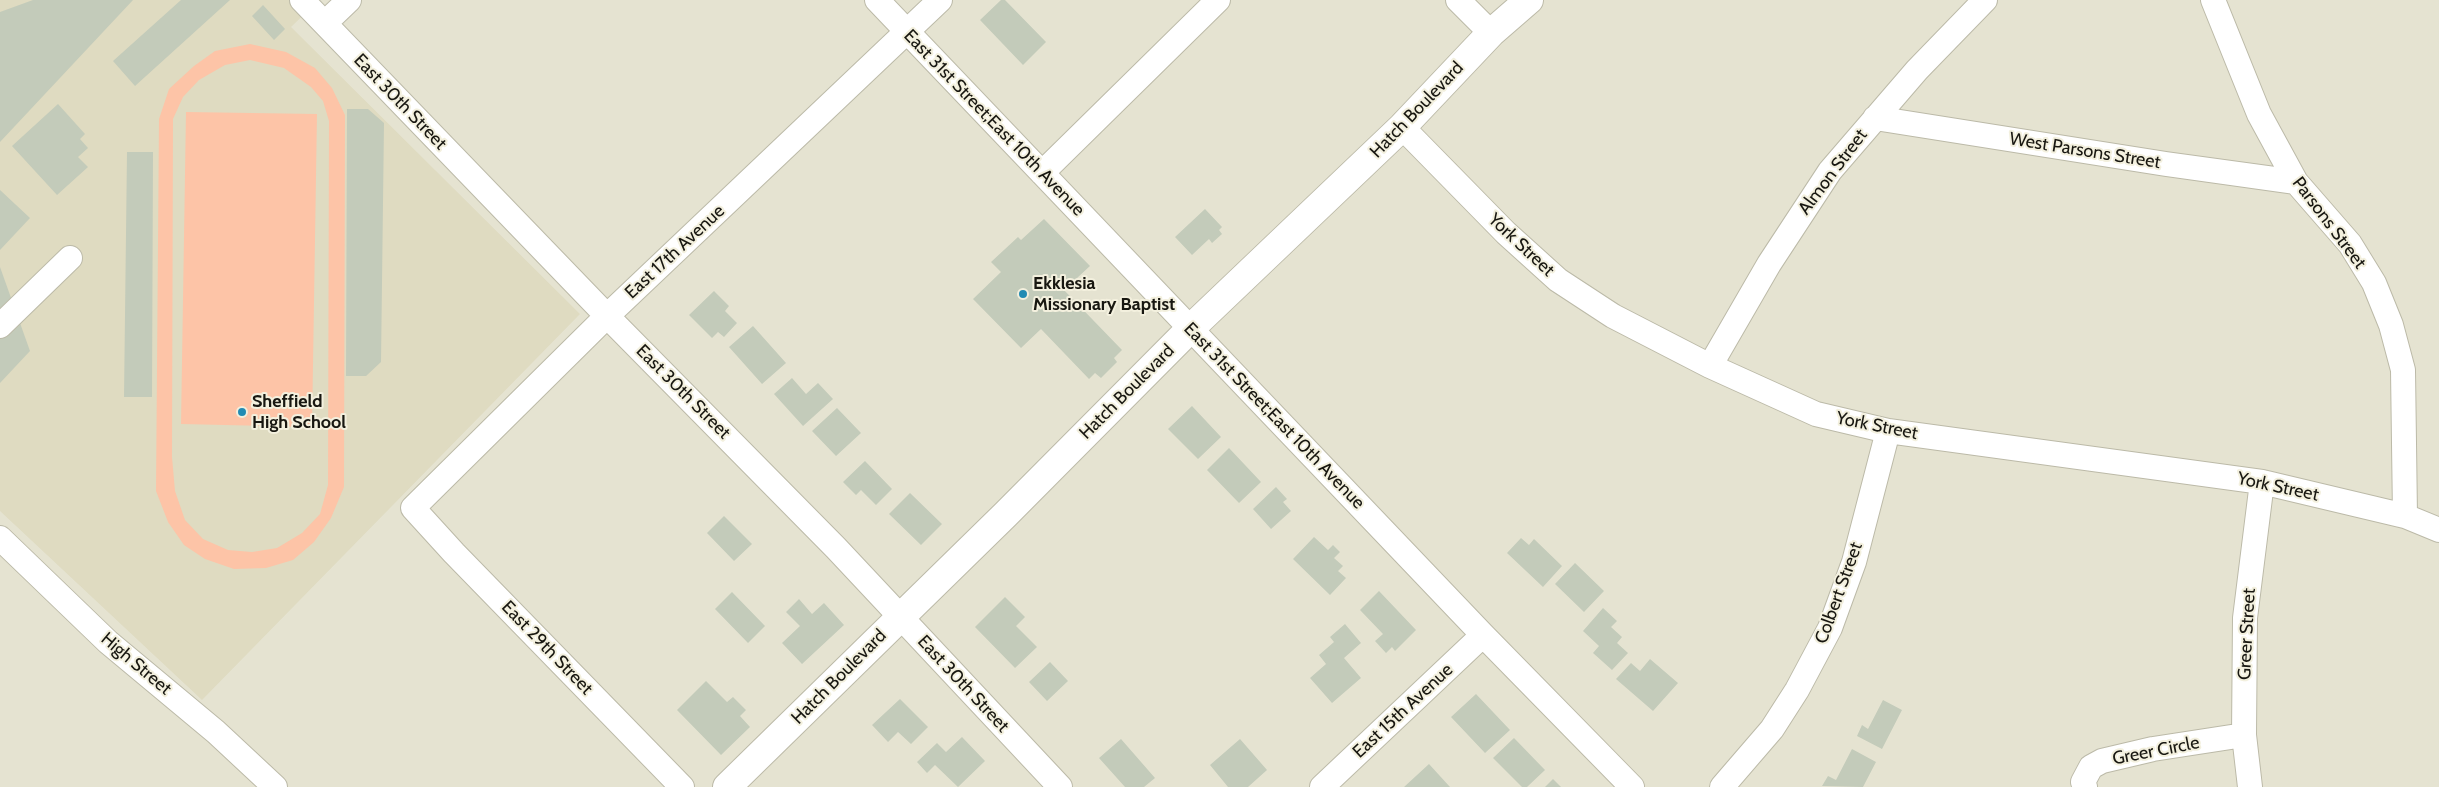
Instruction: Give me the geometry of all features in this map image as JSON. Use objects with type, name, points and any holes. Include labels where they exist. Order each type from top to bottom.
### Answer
[{"type":"main road","name":"Hatch Boulevard","points":[[727,787],[1006,514],[1190,329],[1402,127],[1491,33],[1529,0]]},
{"type":"street","name":"East 30th Street","points":[[302,0],[900,616],[1060,787]]},
{"type":"street","points":[[325,24],[349,0]]},
{"type":"street","name":"East 31st Street;East 10th Avenue","points":[[877,0],[1483,635],[1632,787]]},
{"type":"street","name":"East 17th Avenue","points":[[413,508],[607,316],[940,0]]},
{"type":"street","points":[[1042,173],[1218,0]]},
{"type":"street","points":[[1458,0],[1491,33]]},
{"type":"street","name":"Almon Street","points":[[1710,366],[1809,200],[1830,171],[1917,70],[1984,0]]},
{"type":"street","name":"Parsons Street","points":[[2213,0],[2259,114],[2296,182],[2350,244],[2374,283],[2391,325],[2403,370],[2405,516]]},
{"type":"street","name":"West Parsons Street","points":[[1875,118],[2166,164],[2296,182]]},
{"type":"street","name":"York Street","points":[[1402,127],[1506,233],[1558,280],[1613,316],[1710,366],[1816,414],[1888,431],[2262,482],[2405,516],[2439,530]]},
{"type":"street","points":[[0,326],[70,258]]},
{"type":"street","name":"Colbert Street","points":[[1722,787],[1772,729],[1797,690],[1830,628],[1854,562],[1888,431]]},
{"type":"street","name":"Greer Street","points":[[2250,787],[2244,735],[2245,618],[2262,482]]},
{"type":"street","name":"East 29th Street","points":[[413,508],[454,553],[682,787]]},
{"type":"street","name":"High Street","points":[[0,538],[108,642],[216,732],[275,787]]},
{"type":"street","name":"East 15th Avenue","points":[[1322,787],[1483,635]]},
{"type":"street","name":"Greer Circle","points":[[2085,787],[2083,782],[2091,767],[2102,761],[2152,749],[2244,735]]},
{"type":"shaded area","name":"Sheffield High School","points":[[0,0],[319,0],[291,27],[580,314],[202,700],[0,511]]},
{"type":"shaded area","points":[[250,44],[286,52],[315,68],[332,88],[345,115],[344,487],[331,518],[314,542],[293,560],[266,568],[234,569],[205,559],[184,545],[168,522],[156,491],[159,119],[169,89],[194,66],[215,51]],"holes":[[[250,60],[284,68],[311,87],[323,101],[329,121],[328,485],[320,514],[302,533],[277,548],[252,552],[228,550],[203,539],[185,520],[175,491],[172,457],[173,119],[183,97],[199,80],[225,65]]]},
{"type":"shaded area","points":[[186,112],[317,114],[312,427],[181,424]]},
{"type":"building","points":[[33,0],[133,0],[0,142],[0,12]]},
{"type":"building","points":[[181,0],[230,0],[135,86],[113,61]]},
{"type":"building","points":[[1001,0],[1005,0],[1046,42],[1023,65],[980,20]]},
{"type":"building","points":[[263,5],[285,29],[274,40],[252,16]]},
{"type":"building","points":[[58,104],[85,134],[80,139],[88,148],[78,157],[88,167],[57,195],[12,146]]},
{"type":"building","points":[[347,109],[368,109],[384,123],[381,362],[366,376],[346,376]]},
{"type":"building","points":[[127,152],[153,152],[152,397],[124,397]]},
{"type":"building","points":[[0,190],[30,218],[0,250]]},
{"type":"building","points":[[1205,209],[1222,227],[1219,230],[1222,234],[1212,243],[1209,239],[1192,255],[1175,237]]},
{"type":"building","name":"Ekklesia Missionary Baptist","points":[[1044,219],[1090,266],[1064,290],[1122,350],[1114,358],[1117,362],[1101,378],[1095,373],[1089,379],[1041,329],[1021,348],[973,299],[1001,272],[991,262],[1018,237],[1021,240]]},
{"type":"building","points":[[0,267],[30,351],[0,383]]},
{"type":"building","points":[[714,291],[729,306],[725,311],[737,323],[724,337],[718,332],[712,338],[689,315]]},
{"type":"building","points":[[753,326],[786,363],[762,384],[729,347]]},
{"type":"building","points":[[792,378],[806,394],[818,383],[833,399],[803,426],[774,394]]},
{"type":"building","points":[[1192,406],[1221,437],[1198,459],[1168,429]]},
{"type":"building","points":[[837,408],[861,433],[836,456],[812,431]]},
{"type":"building","points":[[1229,448],[1261,482],[1239,503],[1207,470]]},
{"type":"building","points":[[865,461],[892,489],[876,505],[861,490],[856,495],[843,482]]},
{"type":"building","points":[[1276,487],[1287,499],[1283,502],[1291,511],[1271,529],[1253,509]]},
{"type":"building","points":[[910,493],[942,524],[921,545],[889,514]]},
{"type":"building","points":[[724,516],[752,544],[734,561],[707,533]]},
{"type":"building","points":[[1314,537],[1328,550],[1333,545],[1340,552],[1334,558],[1343,566],[1338,571],[1346,578],[1330,595],[1293,559]]},
{"type":"building","points":[[1521,538],[1529,545],[1534,539],[1562,566],[1543,587],[1507,553]]},
{"type":"building","points":[[1575,563],[1604,591],[1584,612],[1555,584]]},
{"type":"building","points":[[1379,591],[1416,630],[1395,651],[1392,647],[1386,653],[1375,641],[1383,634],[1360,610]]},
{"type":"building","points":[[732,592],[765,626],[748,643],[715,609]]},
{"type":"building","points":[[1005,597],[1025,617],[1016,626],[1037,647],[1015,668],[975,627]]},
{"type":"building","points":[[799,599],[812,614],[824,603],[844,625],[802,664],[782,643],[800,626],[786,612]]},
{"type":"building","points":[[1603,608],[1617,621],[1611,627],[1622,637],[1617,643],[1628,653],[1612,670],[1593,653],[1599,646],[1583,631]]},
{"type":"building","points":[[1345,624],[1361,643],[1344,658],[1361,678],[1332,703],[1310,678],[1326,664],[1319,655],[1334,642],[1330,637]]},
{"type":"building","points":[[1650,659],[1678,683],[1653,711],[1616,679],[1631,663],[1640,671]]},
{"type":"building","points":[[1050,662],[1068,681],[1047,701],[1029,682]]},
{"type":"building","points":[[706,681],[727,702],[733,697],[746,710],[740,716],[750,727],[721,755],[677,710]]},
{"type":"building","points":[[1476,694],[1510,730],[1485,753],[1451,717]]},
{"type":"building","points":[[900,699],[928,727],[911,744],[898,732],[888,742],[872,725]]},
{"type":"building","points":[[1883,700],[1902,710],[1882,749],[1857,736],[1862,725],[1868,729]]},
{"type":"building","points":[[962,737],[985,761],[958,787],[935,765],[927,773],[917,762],[937,743],[946,752]]},
{"type":"building","points":[[1514,738],[1545,770],[1527,787],[1522,787],[1493,758]]},
{"type":"building","points":[[1121,739],[1155,778],[1144,787],[1125,787],[1099,758]]},
{"type":"building","points":[[1240,739],[1267,770],[1248,787],[1228,787],[1210,765]]},
{"type":"building","points":[[1852,749],[1876,762],[1863,787],[1822,786],[1828,776],[1836,780]]},
{"type":"building","points":[[1429,764],[1450,787],[1404,787]]},
{"type":"building","points":[[1553,779],[1561,787],[1545,787]]},
{"type":"place","name":"Ekklesia Missionary Baptist","points":[[1023,294]]},
{"type":"place","name":"Sheffield High School","points":[[242,412]]}]
